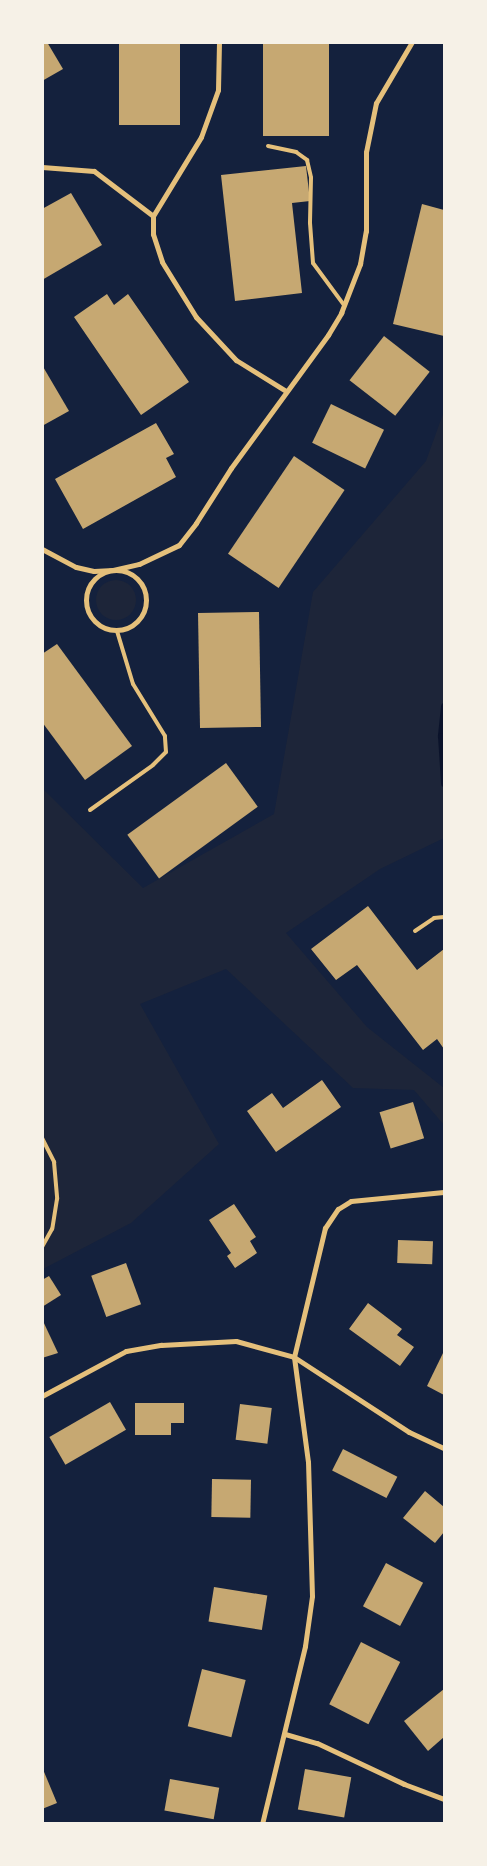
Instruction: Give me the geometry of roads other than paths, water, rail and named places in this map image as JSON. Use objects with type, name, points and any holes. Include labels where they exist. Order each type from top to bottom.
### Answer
[{"type":"street","points":[[219,42],[218,90],[201,136],[153,216],[153,234],[162,262],[196,317],[243,366],[286,391]]},
{"type":"street","points":[[42,549],[76,567],[94,571],[113,570],[123,570],[140,580],[147,598],[142,617],[126,629],[117,631],[97,624],[90,617],[85,597],[94,578],[113,570],[139,564],[179,545],[286,391],[328,335],[344,305],[360,264],[366,232],[366,152],[376,103],[412,42]]},
{"type":"street","points":[[42,167],[94,171],[153,216]]},
{"type":"street","points":[[262,1824],[306,1646],[312,1596],[308,1462],[294,1357],[325,1228],[338,1209],[351,1201],[444,1192]]},
{"type":"street","points":[[42,1396],[126,1351],[161,1345],[236,1341],[294,1357],[409,1432],[444,1448]]},
{"type":"street","points":[[285,1734],[317,1743],[404,1784],[444,1799]]},
{"type":"lane","points":[[268,146],[296,152],[307,160],[311,178],[310,223],[314,263],[344,305]]},
{"type":"lane","points":[[90,810],[153,765],[166,752],[165,736],[133,684],[117,631]]},
{"type":"lane","points":[[415,931],[434,918],[444,918]]},
{"type":"lane","points":[[42,1138],[54,1162],[57,1200],[52,1229],[42,1247]]},
{"type":"waterway","points":[[444,706],[441,736],[444,783]]}]
